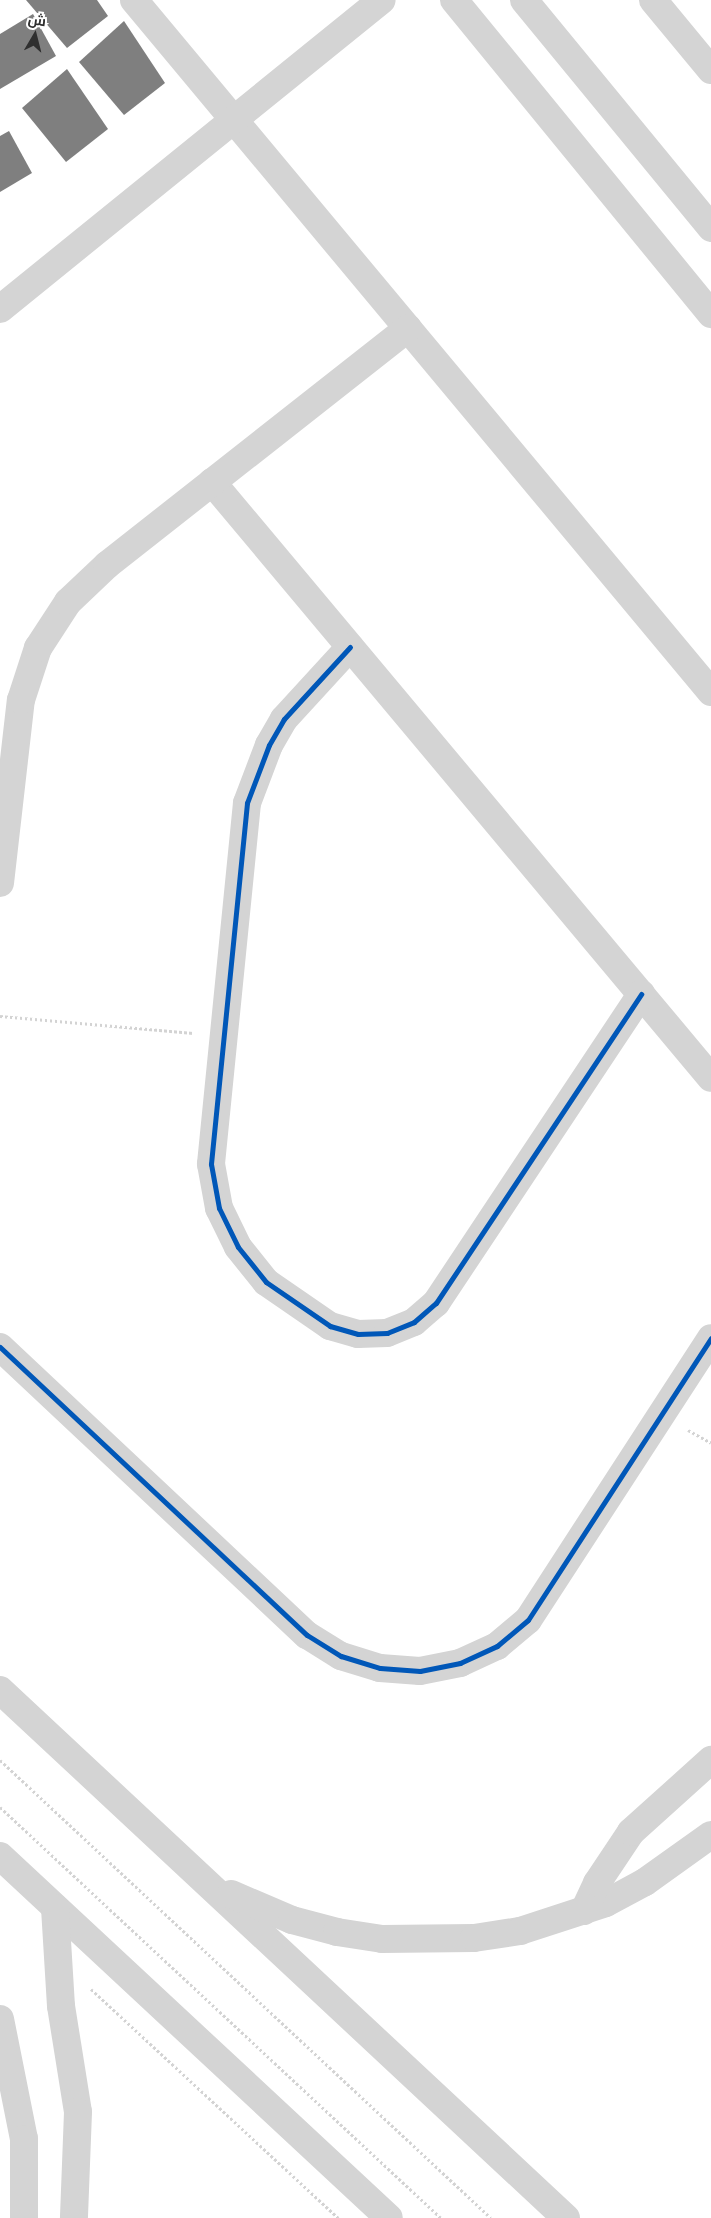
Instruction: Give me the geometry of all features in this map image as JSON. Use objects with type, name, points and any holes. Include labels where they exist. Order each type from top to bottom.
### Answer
[{"type":"street","points":[[134,0],[711,692]]},
{"type":"street","points":[[0,309],[235,121],[382,0]]},
{"type":"street","points":[[454,0],[711,314]]},
{"type":"street","points":[[524,0],[711,228]]},
{"type":"street","points":[[653,0],[711,70]]},
{"type":"street","points":[[0,883],[21,700],[38,648],[68,602],[107,565],[408,328]]},
{"type":"street","points":[[212,482],[711,1078]]},
{"type":"street","points":[[350,647],[284,719],[256,774],[247,803],[211,1164],[219,1208],[238,1247],[266,1282],[330,1326],[358,1334],[387,1333],[414,1322],[436,1304],[641,994]]},
{"type":"street","points":[[0,1347],[307,1635],[341,1656],[380,1668],[420,1670],[460,1663],[490,1649],[528,1620],[711,1338]]},
{"type":"street","points":[[0,1690],[566,2218]]},
{"type":"street","points":[[584,1911],[600,1876],[631,1832],[711,1760]]},
{"type":"street","points":[[208,1883],[292,1920],[382,1939],[474,1938],[520,1931],[584,1911],[645,1882],[711,1835]]},
{"type":"street","points":[[0,1856],[389,2218]]},
{"type":"street","points":[[56,1908],[61,2006],[78,2112],[74,2218]]},
{"type":"street","points":[[0,2019],[24,2139],[24,2218]]},
{"type":"path","points":[[0,1016],[224,1036]]},
{"type":"path","points":[[0,1760],[491,2218]]},
{"type":"path","points":[[0,1807],[441,2218]]},
{"type":"path","points":[[88,1986],[338,2218]]},
{"type":"building","points":[[26,0],[97,0],[108,16],[67,48]]},
{"type":"building","points":[[33,14],[56,56],[0,89],[0,34]]},
{"type":"building","points":[[124,21],[165,83],[124,115],[79,62]]},
{"type":"building","points":[[67,69],[108,129],[66,162],[22,108]]},
{"type":"building","points":[[9,131],[32,173],[0,192],[0,136]]},
{"type":"cycle path","points":[[350,647],[284,719],[269,745],[247,803],[211,1164],[219,1208],[238,1247],[266,1282],[330,1326],[358,1334],[387,1333],[414,1322],[436,1303],[641,994]]},
{"type":"cycle path","points":[[0,1347],[307,1635],[341,1656],[380,1668],[420,1671],[460,1663],[497,1646],[528,1620],[711,1338]]}]
